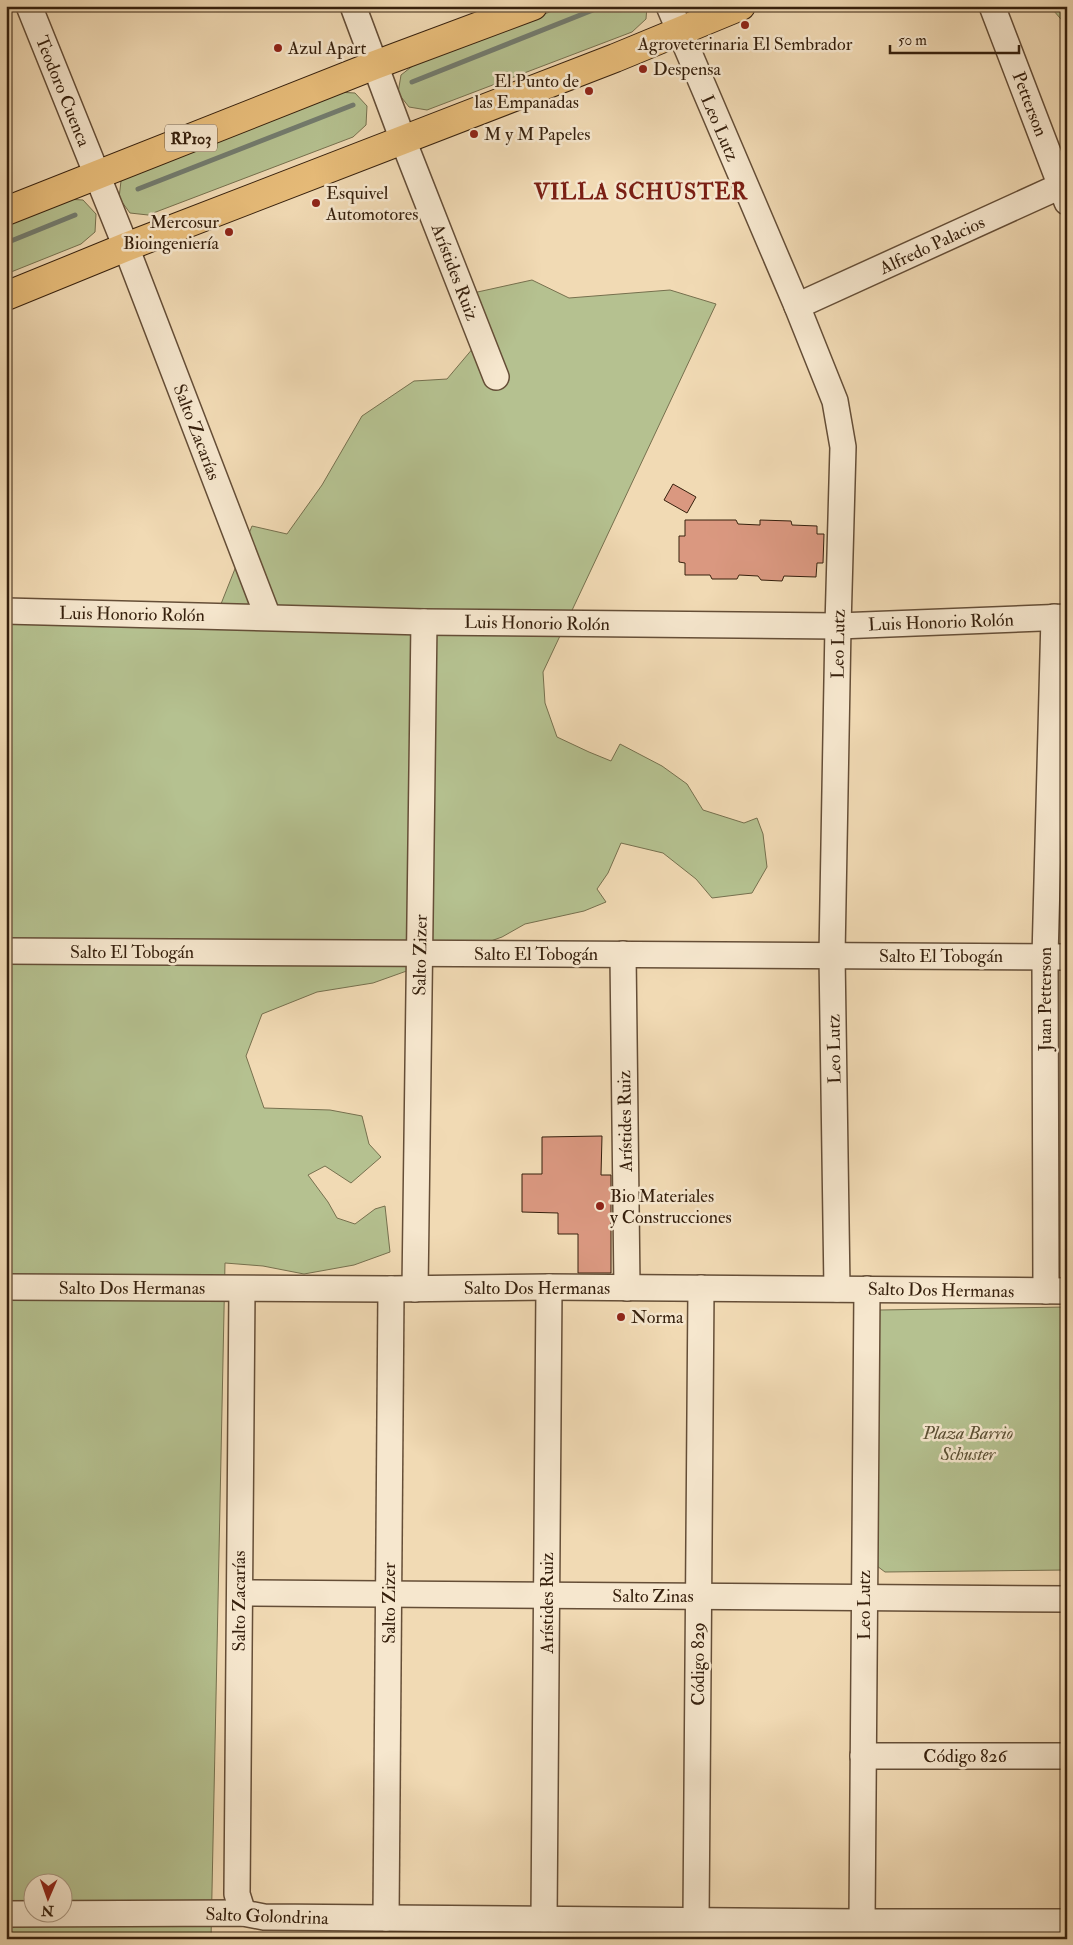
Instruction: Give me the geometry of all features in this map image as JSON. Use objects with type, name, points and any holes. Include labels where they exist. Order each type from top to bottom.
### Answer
[{"type":"main road","name":"RP103","points":[[6,211],[375,65],[533,6]]},
{"type":"main road","points":[[6,296],[615,58],[674,18],[741,6]]},
{"type":"street","name":"Teodoro Cuenca","points":[[29,6],[126,248]]},
{"type":"street","name":"Arístides Ruiz","points":[[353,6],[403,140],[496,377]]},
{"type":"street","name":"Petterson","points":[[992,6],[1065,190]]},
{"type":"street","name":"Leo Lutz","points":[[674,18],[797,306],[835,401],[843,447],[832,955],[838,1289]]},
{"type":"street","name":"Alfredo Palacios","points":[[797,306],[1065,190]]},
{"type":"street","name":"Salto Zacarías","points":[[126,248],[268,617]]},
{"type":"street","name":"Luis Honorio Rolón","points":[[6,611],[424,622],[838,626],[1060,617]]},
{"type":"street","name":"Juan Petterson","points":[[1057,1291],[1056,957],[1060,617]]},
{"type":"street","name":"Salto Zizer","points":[[386,1918],[389,1594],[420,953],[424,622]]},
{"type":"street","name":"Salto El Tobogán","points":[[6,951],[1056,957]]},
{"type":"street","name":"Arístides Ruiz","points":[[623,954],[627,1288]]},
{"type":"street","name":"Arístides Ruiz","points":[[544,1919],[550,1287]]},
{"type":"street","name":"Salto Dos Hermanas","points":[[6,1288],[403,1289],[550,1287],[1057,1291]]},
{"type":"street","name":"Salto Zacarías","points":[[242,1288],[237,1894],[243,1914]]},
{"type":"street","name":"Código 829","points":[[696,1920],[701,1288]]},
{"type":"street","name":"Leo Lutz","points":[[862,1922],[867,1289]]},
{"type":"street","name":"Salto Zinas","points":[[240,1593],[1067,1599]]},
{"type":"street","name":"Código 826","points":[[863,1756],[1067,1756]]},
{"type":"street","name":"Salto Golondrina","points":[[6,1914],[243,1914],[264,1917],[1067,1922]]},
{"type":"green space","points":[[565,6],[647,6],[646,19],[632,32],[427,110],[409,107],[398,93],[401,75],[415,64]]},
{"type":"green space","points":[[1067,6],[1067,26],[1053,10]]},
{"type":"green space","points":[[336,92],[355,93],[367,106],[366,125],[353,137],[148,215],[130,213],[119,198],[121,181],[135,170]]},
{"type":"green space","points":[[65,199],[83,200],[96,214],[95,232],[81,244],[6,274],[6,223]]},
{"type":"green space","points":[[532,280],[569,298],[670,290],[716,304],[543,672],[545,703],[557,737],[611,761],[620,744],[662,766],[687,784],[703,810],[744,823],[757,818],[763,834],[767,867],[752,893],[712,898],[696,879],[663,853],[621,843],[608,873],[597,889],[606,902],[584,911],[525,924],[502,937],[373,983],[317,992],[262,1014],[246,1056],[264,1108],[330,1110],[362,1116],[369,1144],[381,1157],[351,1183],[325,1166],[308,1175],[337,1218],[355,1224],[375,1209],[385,1206],[390,1252],[354,1265],[304,1274],[263,1266],[225,1263],[211,1939],[184,1939],[175,1935],[171,1939],[136,1939],[102,1935],[60,1937],[6,1935],[6,613],[219,609],[252,526],[287,534],[322,485],[362,416],[414,381],[447,379],[474,347],[473,293]]},
{"type":"green space","name":"Plaza Barrio Schuster","points":[[1067,1307],[1067,1570],[885,1572],[869,1560],[868,1326],[880,1310]]},
{"type":"building","points":[[673,484],[696,497],[687,513],[664,500]]},
{"type":"building","points":[[685,520],[736,520],[738,524],[760,525],[760,520],[791,521],[792,525],[817,526],[817,534],[824,534],[823,563],[817,563],[816,577],[784,576],[782,581],[761,580],[758,576],[739,575],[737,579],[712,579],[710,575],[685,575],[685,563],[679,562],[679,536],[685,536]]},
{"type":"building","points":[[602,1136],[601,1175],[611,1175],[611,1273],[578,1273],[578,1234],[558,1234],[558,1213],[522,1212],[522,1174],[542,1174],[542,1137]]},
{"type":"waterway","points":[[412,82],[603,6]]},
{"type":"waterway","points":[[138,189],[353,105]]},
{"type":"waterway","points":[[6,243],[75,215]]},
{"type":"place","name":"Agroveterinaria El Sembrador","points":[[745,25]]},
{"type":"place","name":"Azul Apart","points":[[278,48]]},
{"type":"place","name":"Despensa","points":[[643,69]]},
{"type":"place","name":"El Punto de las Empanadas","points":[[589,91]]},
{"type":"place","name":"M y M Papeles","points":[[474,134]]},
{"type":"place","name":"Esquivel Automotores","points":[[316,203]]},
{"type":"place","name":"Mercosur Bioingeniería","points":[[229,232]]},
{"type":"place","name":"Bio Materiales y Construcciones","points":[[600,1206]]},
{"type":"place","name":"Norma","points":[[621,1317]]},
{"type":"district","name":"VILLA SCHUSTER","points":[[641,191]]}]
